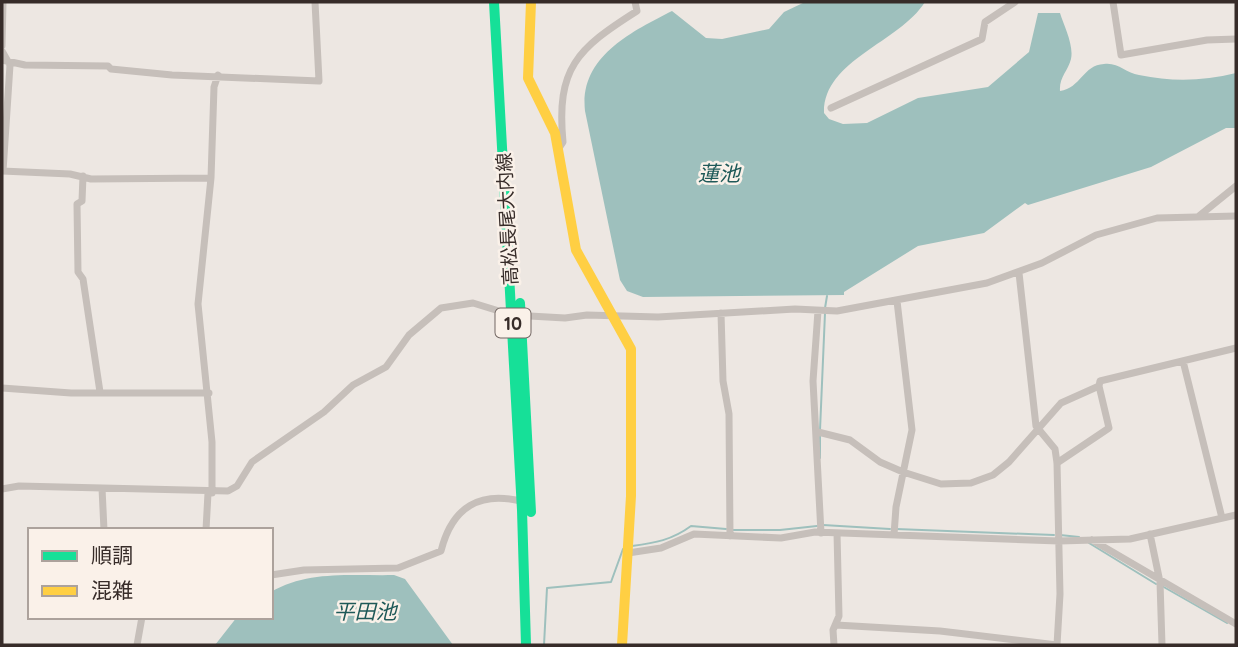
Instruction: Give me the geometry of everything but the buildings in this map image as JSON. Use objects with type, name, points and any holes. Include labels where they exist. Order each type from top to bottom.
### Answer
[{"type":"main road","name":"高松長尾大内線","points":[[494,2],[531,509],[533,645]]},
{"type":"main road","name":"高松長尾大内線","points":[[503,2],[525,503],[526,645]]},
{"type":"main road","points":[[531,2],[528,78],[547,114],[559,148],[576,250],[586,273],[631,349],[633,365],[628,553],[622,645]]},
{"type":"street","points":[[2,46],[3,2]]},
{"type":"street","points":[[3,57],[25,65],[89,65],[172,75],[319,81],[315,2]]},
{"type":"street","points":[[559,148],[564,142],[562,95],[566,76],[575,60],[611,27],[637,11],[635,2]]},
{"type":"street","points":[[831,108],[982,39],[985,22],[1015,2]]},
{"type":"street","points":[[1113,2],[1121,55],[1207,40],[1236,39]]},
{"type":"street","points":[[3,57],[10,65],[3,171],[83,176],[91,179],[211,178]]},
{"type":"street","points":[[206,528],[210,493],[209,393],[198,304],[211,178],[214,86],[218,75]]},
{"type":"street","points":[[83,176],[82,201],[77,204],[78,272],[83,279],[100,392]]},
{"type":"street","points":[[1198,217],[1236,186]]},
{"type":"street","points":[[2,489],[102,488],[210,493],[233,489],[252,462],[324,412],[353,385],[386,367],[409,335],[435,311],[473,303],[517,315],[614,317],[794,309],[823,311],[897,301],[987,283],[1019,273],[1121,227],[1157,218],[1236,216]]},
{"type":"street","points":[[836,625],[940,631],[1057,645],[1057,463],[1055,449],[1038,431],[1019,273]]},
{"type":"street","points":[[894,535],[912,430],[897,301]]},
{"type":"street","points":[[821,533],[820,432],[813,381],[823,311]]},
{"type":"street","points":[[721,313],[723,381],[729,414],[730,536]]},
{"type":"street","points":[[1057,463],[1109,428],[1100,381],[1236,348]]},
{"type":"street","points":[[1183,361],[1222,518]]},
{"type":"street","points":[[820,432],[850,440],[880,462],[941,484],[984,480],[1009,462],[1061,403],[1099,386]]},
{"type":"street","points":[[2,388],[40,392],[209,393]]},
{"type":"street","points":[[102,488],[104,528]]},
{"type":"street","points":[[273,575],[304,570],[404,567],[441,551],[451,520],[466,508],[498,496],[525,503]]},
{"type":"street","points":[[628,553],[661,548],[694,534],[781,538],[837,533],[1059,541],[1130,539],[1236,515]]},
{"type":"street","points":[[834,645],[833,630],[839,616],[837,533]]},
{"type":"street","points":[[1150,534],[1160,582],[1162,645]]},
{"type":"street","points":[[1092,540],[1236,624]]},
{"type":"street","points":[[136,645],[142,619]]},
{"type":"water","name":"蓮池","points":[[805,2],[925,2],[898,29],[849,65],[836,79],[827,95],[824,113],[829,119],[843,124],[867,123],[918,98],[988,87],[1029,52],[1038,13],[1060,13],[1072,54],[1060,91],[1073,86],[1091,68],[1104,64],[1114,65],[1134,74],[1176,80],[1212,78],[1236,73],[1236,128],[1226,128],[1151,167],[1028,205],[1025,203],[984,233],[918,246],[844,292],[844,295],[643,297],[627,291],[620,280],[585,111],[585,92],[599,61],[625,38],[672,11],[706,38],[722,39],[769,29],[784,12]]},
{"type":"water","name":"平田池","points":[[394,575],[405,579],[453,645],[215,645],[235,619],[273,619],[273,591],[300,580],[331,576]]},
{"type":"waterway","points":[[825,308],[827,296]]},
{"type":"waterway","points":[[820,430],[825,313]]},
{"type":"waterway","points":[[820,435],[820,458]]},
{"type":"waterway","points":[[823,525],[890,529]]},
{"type":"waterway","points":[[632,546],[663,540],[691,526],[726,529]]},
{"type":"waterway","points":[[732,530],[780,530],[817,526]]},
{"type":"waterway","points":[[896,529],[1054,535]]},
{"type":"waterway","points":[[1060,535],[1079,537]]},
{"type":"waterway","points":[[1089,543],[1156,584]]},
{"type":"waterway","points":[[544,645],[547,588],[611,582],[623,549]]},
{"type":"waterway","points":[[1162,586],[1227,623]]},
{"type":"traffic: fast","points":[[494,2],[522,510],[526,645]]},
{"type":"traffic: fast","points":[[520,303],[531,512]]},
{"type":"traffic: slow","points":[[531,2],[528,78],[555,133],[576,250],[631,349],[631,496],[622,645]]}]
